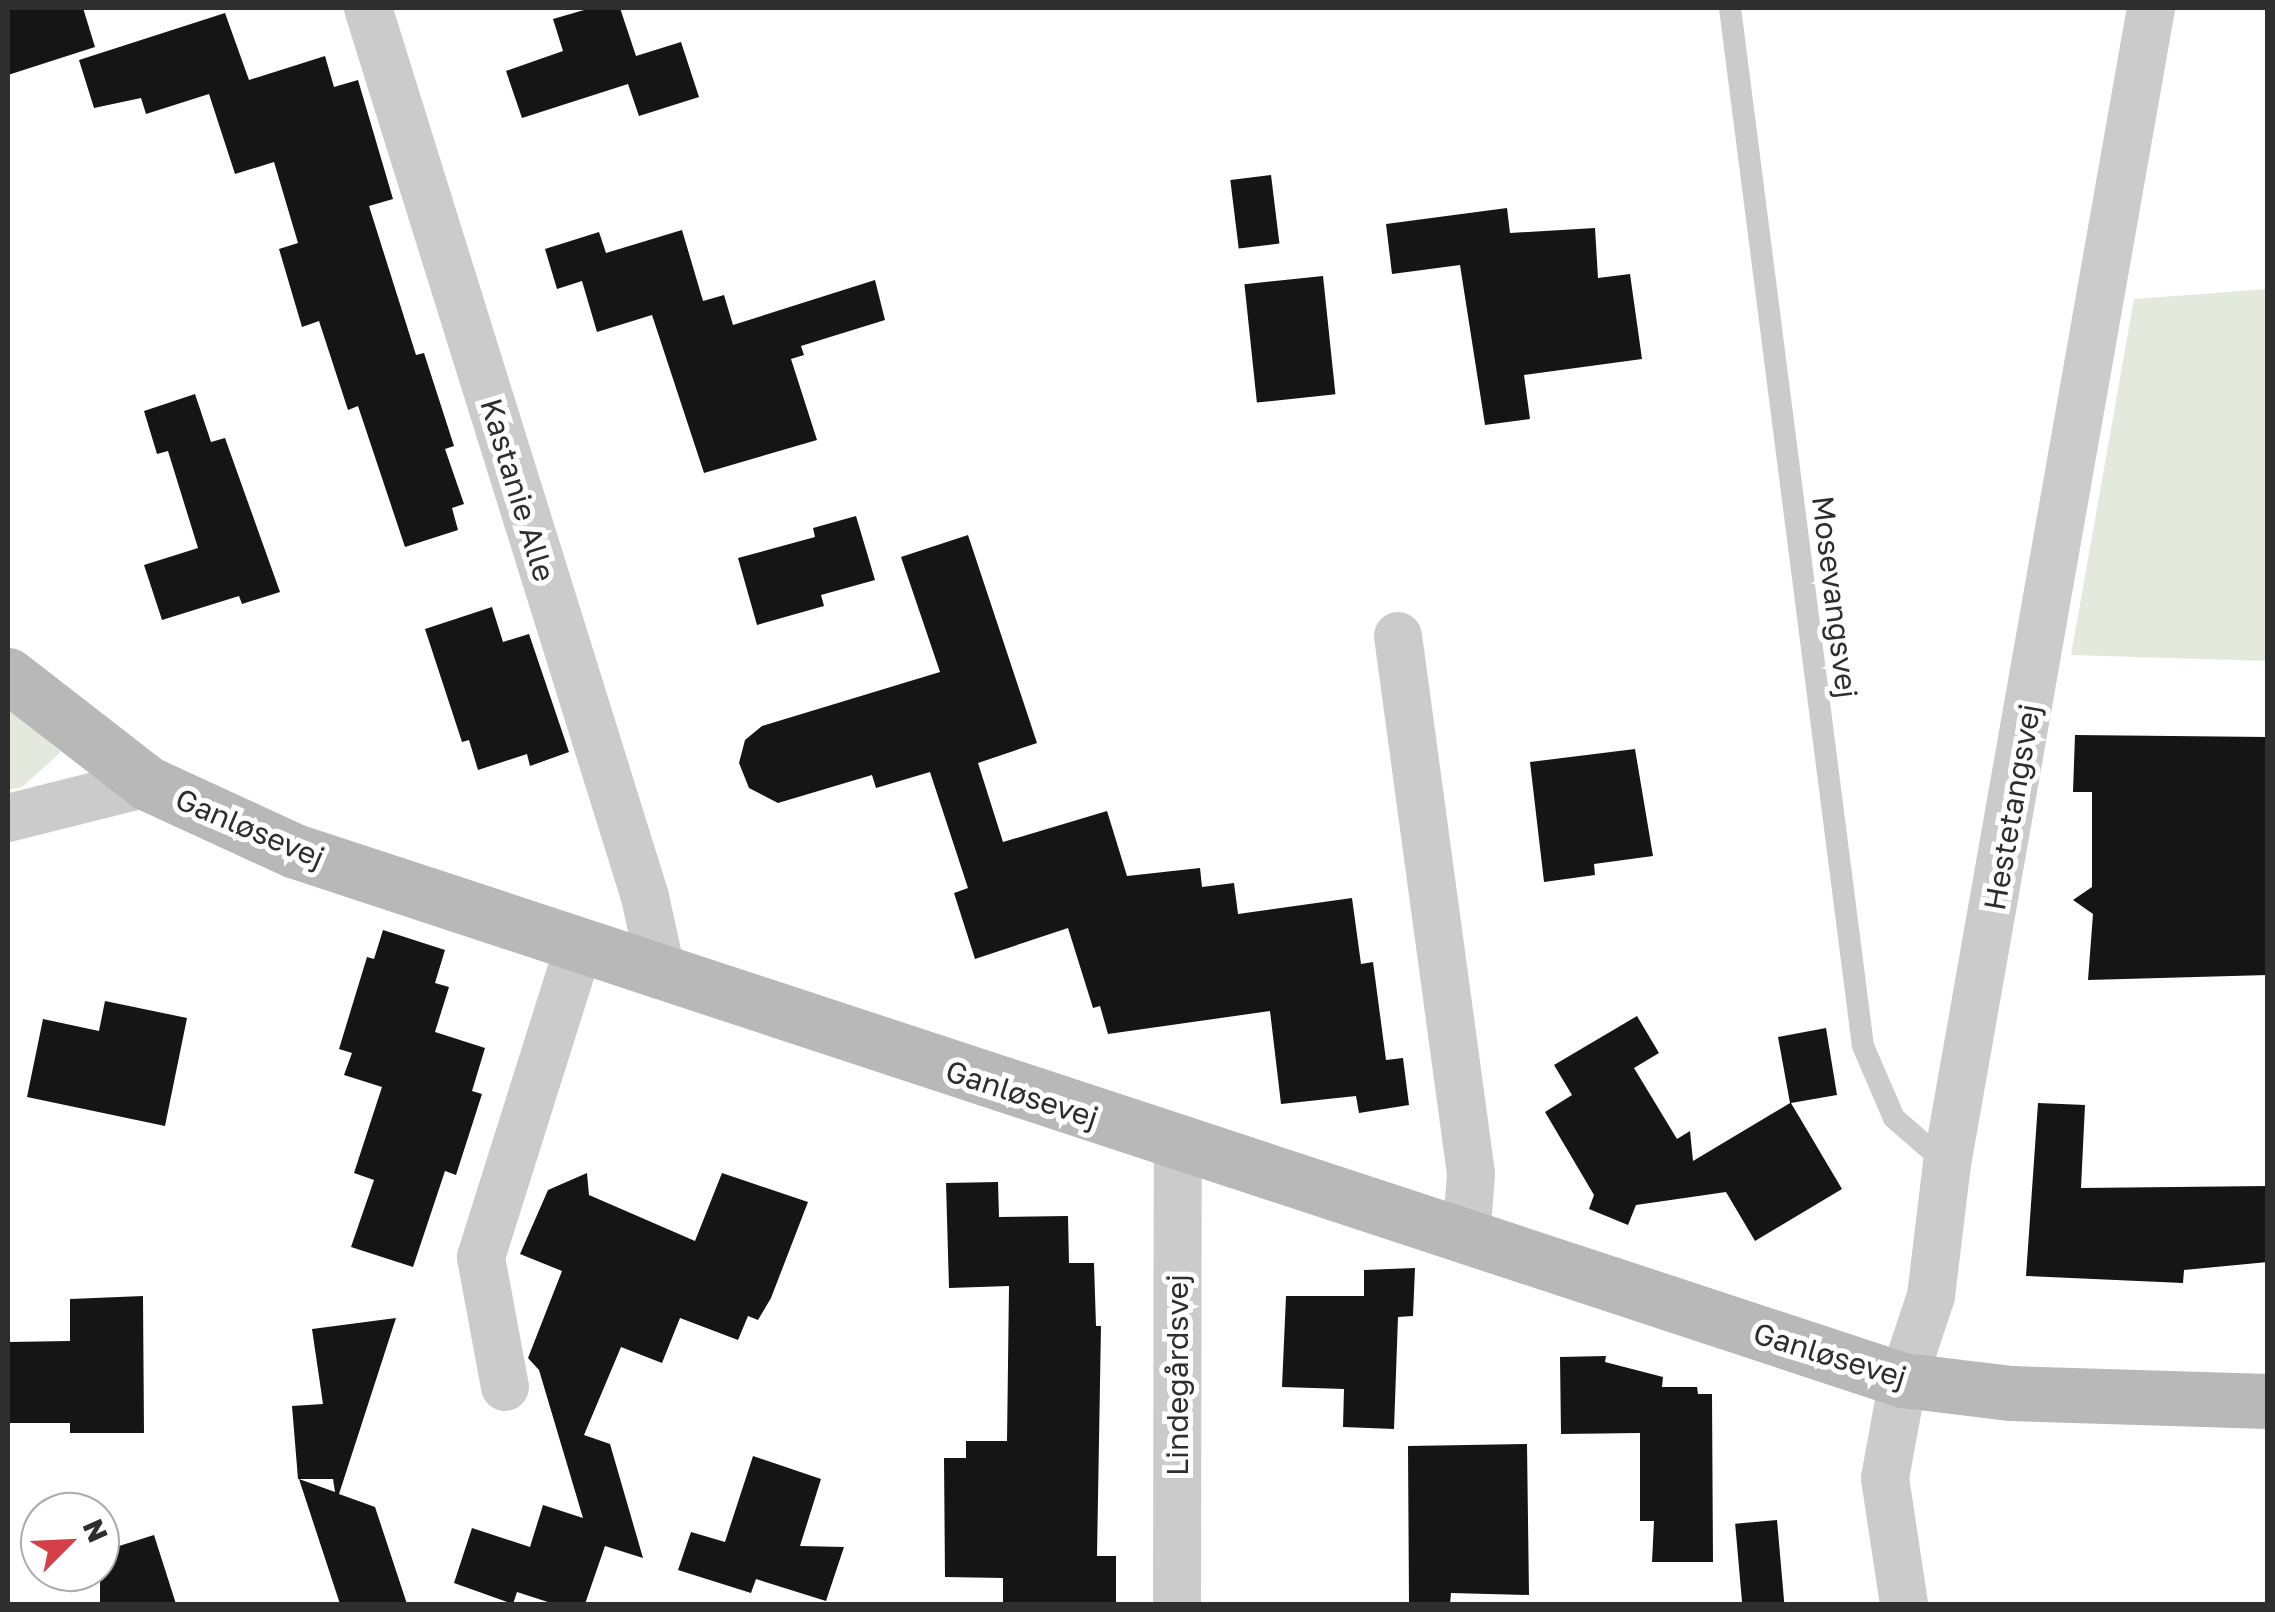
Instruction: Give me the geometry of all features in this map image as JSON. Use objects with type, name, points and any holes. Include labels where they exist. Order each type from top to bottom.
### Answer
[{"type":"street","name":"Kastanie Alle","points":[[368,8],[646,898],[662,976]]},
{"type":"street","name":"Hestetangsvej","points":[[1904,1604],[1885,1478],[1903,1380],[1931,1296],[1947,1164],[2151,8]]},
{"type":"street","points":[[1398,636],[1471,1174],[1466,1239]]},
{"type":"street","name":"Ganløsevej","points":[[8,676],[146,783],[295,851],[578,949],[1903,1380],[2010,1393],[2268,1401]]},
{"type":"street","points":[[8,818],[146,783]]},
{"type":"street","points":[[505,1387],[482,1257],[578,949]]},
{"type":"street","name":"Lindegårdsvej","points":[[1177,1604],[1178,1145]]},
{"type":"lane","name":"Mosevangsvej","points":[[1730,8],[1862,1046],[1894,1118],[1947,1164]]},
{"type":"shaded area","points":[[2267,289],[2267,661],[2071,655],[2134,299]]},
{"type":"shaded area","points":[[8,706],[61,752],[22,787],[8,790]]},
{"type":"building","points":[[8,8],[83,8],[95,47],[8,75]]},
{"type":"building","points":[[591,8],[620,8],[636,56],[681,42],[699,97],[639,116],[628,84],[522,118],[506,71],[563,51],[553,19]]},
{"type":"building","points":[[225,13],[249,80],[325,56],[334,87],[358,80],[393,199],[369,206],[416,355],[424,353],[454,446],[445,449],[464,504],[452,508],[458,530],[405,547],[358,406],[348,410],[319,321],[302,327],[279,249],[298,243],[274,162],[235,174],[209,94],[146,114],[141,98],[94,108],[79,60]]},
{"type":"building","points":[[1271,175],[1279,243],[1239,248],[1230,180]]},
{"type":"building","points":[[1507,208],[1510,233],[1595,228],[1598,278],[1630,274],[1642,359],[1524,375],[1530,419],[1485,425],[1460,265],[1392,274],[1386,224]]},
{"type":"building","points":[[682,230],[703,301],[724,295],[733,325],[875,280],[885,320],[801,346],[804,355],[791,359],[817,440],[704,473],[652,315],[597,332],[582,281],[557,289],[545,249],[599,232],[606,253]]},
{"type":"building","points":[[1323,276],[1335,394],[1257,403],[1244,284]]},
{"type":"building","points":[[195,394],[211,442],[225,438],[280,592],[242,604],[239,596],[162,620],[144,565],[198,548],[168,451],[157,454],[144,411]]},
{"type":"building","points":[[856,516],[875,580],[821,595],[824,606],[757,625],[738,558],[815,537],[813,528]]},
{"type":"building","points":[[968,535],[1037,743],[978,763],[1003,842],[1107,811],[1127,876],[1200,868],[1202,887],[1234,883],[1238,914],[1352,898],[1361,964],[1373,962],[1386,1060],[1403,1058],[1409,1105],[1359,1113],[1356,1096],[1281,1104],[1270,1011],[1108,1034],[1100,1006],[1093,1008],[1068,928],[975,959],[954,893],[968,888],[930,772],[876,788],[872,775],[778,803],[749,788],[739,763],[745,740],[762,726],[940,672],[901,557]]},
{"type":"building","points":[[492,607],[503,642],[529,634],[569,752],[530,766],[527,754],[478,770],[469,740],[462,742],[425,629]]},
{"type":"building","points":[[2075,735],[2268,737],[2268,975],[2088,980],[2093,914],[2073,900],[2092,887],[2092,792],[2073,792]]},
{"type":"building","points":[[1635,749],[1653,856],[1594,864],[1595,875],[1544,882],[1530,762]]},
{"type":"building","points":[[383,930],[445,950],[435,983],[449,987],[435,1032],[485,1048],[472,1091],[482,1094],[456,1175],[445,1171],[413,1267],[351,1247],[374,1180],[354,1173],[382,1087],[344,1075],[352,1053],[339,1049],[367,957],[374,959]]},
{"type":"building","points":[[105,1001],[187,1018],[165,1126],[27,1097],[43,1019],[99,1031]]},
{"type":"building","points":[[1637,1016],[1659,1053],[1634,1068],[1677,1139],[1690,1131],[1693,1161],[1790,1103],[1778,1037],[1826,1028],[1837,1095],[1791,1103],[1842,1189],[1755,1241],[1726,1192],[1636,1205],[1628,1225],[1589,1209],[1594,1195],[1545,1112],[1572,1095],[1554,1065]]},
{"type":"building","points":[[2038,1103],[2085,1105],[2081,1188],[2268,1186],[2268,1262],[2184,1270],[2183,1283],[2026,1276]]},
{"type":"building","points":[[587,1173],[589,1195],[695,1241],[722,1173],[808,1202],[771,1298],[758,1320],[748,1316],[738,1340],[680,1318],[662,1363],[621,1347],[584,1435],[610,1444],[643,1558],[605,1546],[585,1604],[554,1604],[517,1592],[513,1604],[454,1583],[472,1528],[530,1547],[543,1505],[583,1518],[539,1370],[528,1358],[562,1271],[520,1254],[548,1190]]},
{"type":"building","points":[[998,1182],[999,1217],[1068,1216],[1069,1263],[1094,1263],[1096,1326],[1101,1326],[1097,1556],[1116,1556],[1116,1604],[1003,1604],[1003,1578],[945,1577],[944,1458],[966,1458],[966,1441],[1007,1441],[1009,1286],[949,1288],[946,1183]]},
{"type":"building","points":[[1415,1268],[1413,1316],[1398,1317],[1394,1429],[1343,1427],[1344,1389],[1282,1387],[1286,1296],[1364,1296],[1364,1270]]},
{"type":"building","points":[[143,1296],[144,1433],[70,1433],[70,1423],[8,1423],[8,1342],[70,1341],[70,1299]]},
{"type":"building","points":[[396,1318],[339,1494],[375,1507],[407,1604],[340,1604],[299,1479],[292,1406],[323,1404],[312,1329]],"holes":[[[299,1479],[333,1479],[335,1492]]]},
{"type":"building","points":[[1606,1356],[1605,1362],[1663,1377],[1662,1387],[1697,1387],[1698,1394],[1712,1394],[1713,1562],[1652,1562],[1654,1521],[1640,1521],[1640,1433],[1561,1434],[1560,1357]]},
{"type":"building","points":[[1527,1444],[1529,1595],[1451,1593],[1450,1604],[1409,1604],[1408,1446]]},
{"type":"building","points":[[753,1456],[821,1479],[800,1546],[844,1547],[826,1601],[756,1579],[751,1593],[678,1570],[691,1532],[725,1542]]},
{"type":"building","points":[[1777,1520],[1784,1604],[1742,1604],[1735,1524]]},
{"type":"building","points":[[154,1535],[176,1604],[100,1604],[100,1592],[120,1592],[120,1546]]}]
